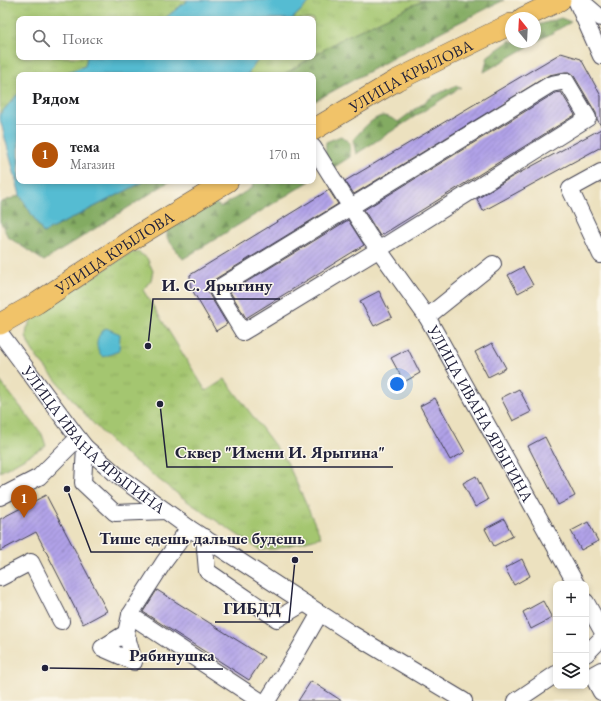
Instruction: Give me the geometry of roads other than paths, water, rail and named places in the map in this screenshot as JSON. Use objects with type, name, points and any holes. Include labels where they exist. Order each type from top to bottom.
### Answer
[{"type":"main road","points":[[535,12],[560,0]]},
{"type":"main road","name":"УЛИЦА КРЫЛОВА","points":[[316,128],[397,80],[505,27]]},
{"type":"main road","name":"УЛИЦА КРЫЛОВА","points":[[0,324],[37,303],[139,235],[223,184]]},
{"type":"street","points":[[576,0],[601,56]]},
{"type":"street","points":[[580,0],[601,18]]},
{"type":"street","points":[[566,81],[588,118],[378,250],[243,332],[217,289],[551,84],[566,81]]},
{"type":"street","points":[[316,152],[378,250],[427,317]]},
{"type":"street","points":[[601,172],[570,189],[601,255]]},
{"type":"street","name":"УЛИЦА ИВАНА ЯРЫГИНА","points":[[493,264],[427,317],[574,581]]},
{"type":"street","name":"УЛИЦА ИВАНА ЯРЫГИНА","points":[[0,333],[81,442],[118,476],[189,528],[304,603],[464,701]]},
{"type":"street","points":[[0,497],[39,477],[81,442]]},
{"type":"street","points":[[81,442],[83,483],[115,513],[166,511]]},
{"type":"street","points":[[126,633],[130,615],[164,562],[189,528]]},
{"type":"street","points":[[204,537],[207,571],[277,619],[304,603]]},
{"type":"street","points":[[0,578],[31,562],[61,620]]},
{"type":"street","points":[[589,607],[601,629]]},
{"type":"street","points":[[267,701],[320,613]]},
{"type":"street","points":[[130,615],[260,701]]},
{"type":"street","points":[[587,653],[601,639]]},
{"type":"street","points":[[601,670],[592,675],[601,692]]},
{"type":"street","points":[[516,701],[553,676]]},
{"type":"water","points":[[188,0],[312,0],[295,16],[168,16]]},
{"type":"water","points":[[86,60],[258,60],[249,72],[68,72],[85,66]]},
{"type":"water","points":[[16,96],[16,180],[0,119],[0,114]]},
{"type":"water","points":[[17,184],[139,184],[43,233],[20,195]]},
{"type":"water","points":[[106,328],[120,334],[119,351],[103,357],[98,350],[97,342],[102,331]]},
{"type":"place","name":"И. С. Ярыгину","points":[[148,346]]},
{"type":"place","name":"Сквер \"Имени И. Ярыгина\"","points":[[160,404]]},
{"type":"place","name":"Тише едешь дальше будешь","points":[[67,489]]},
{"type":"place","name":"тема","points":[[24,518]]},
{"type":"place","name":"ГИБДД","points":[[295,560]]},
{"type":"place","name":"Рябинушка","points":[[45,668]]}]
